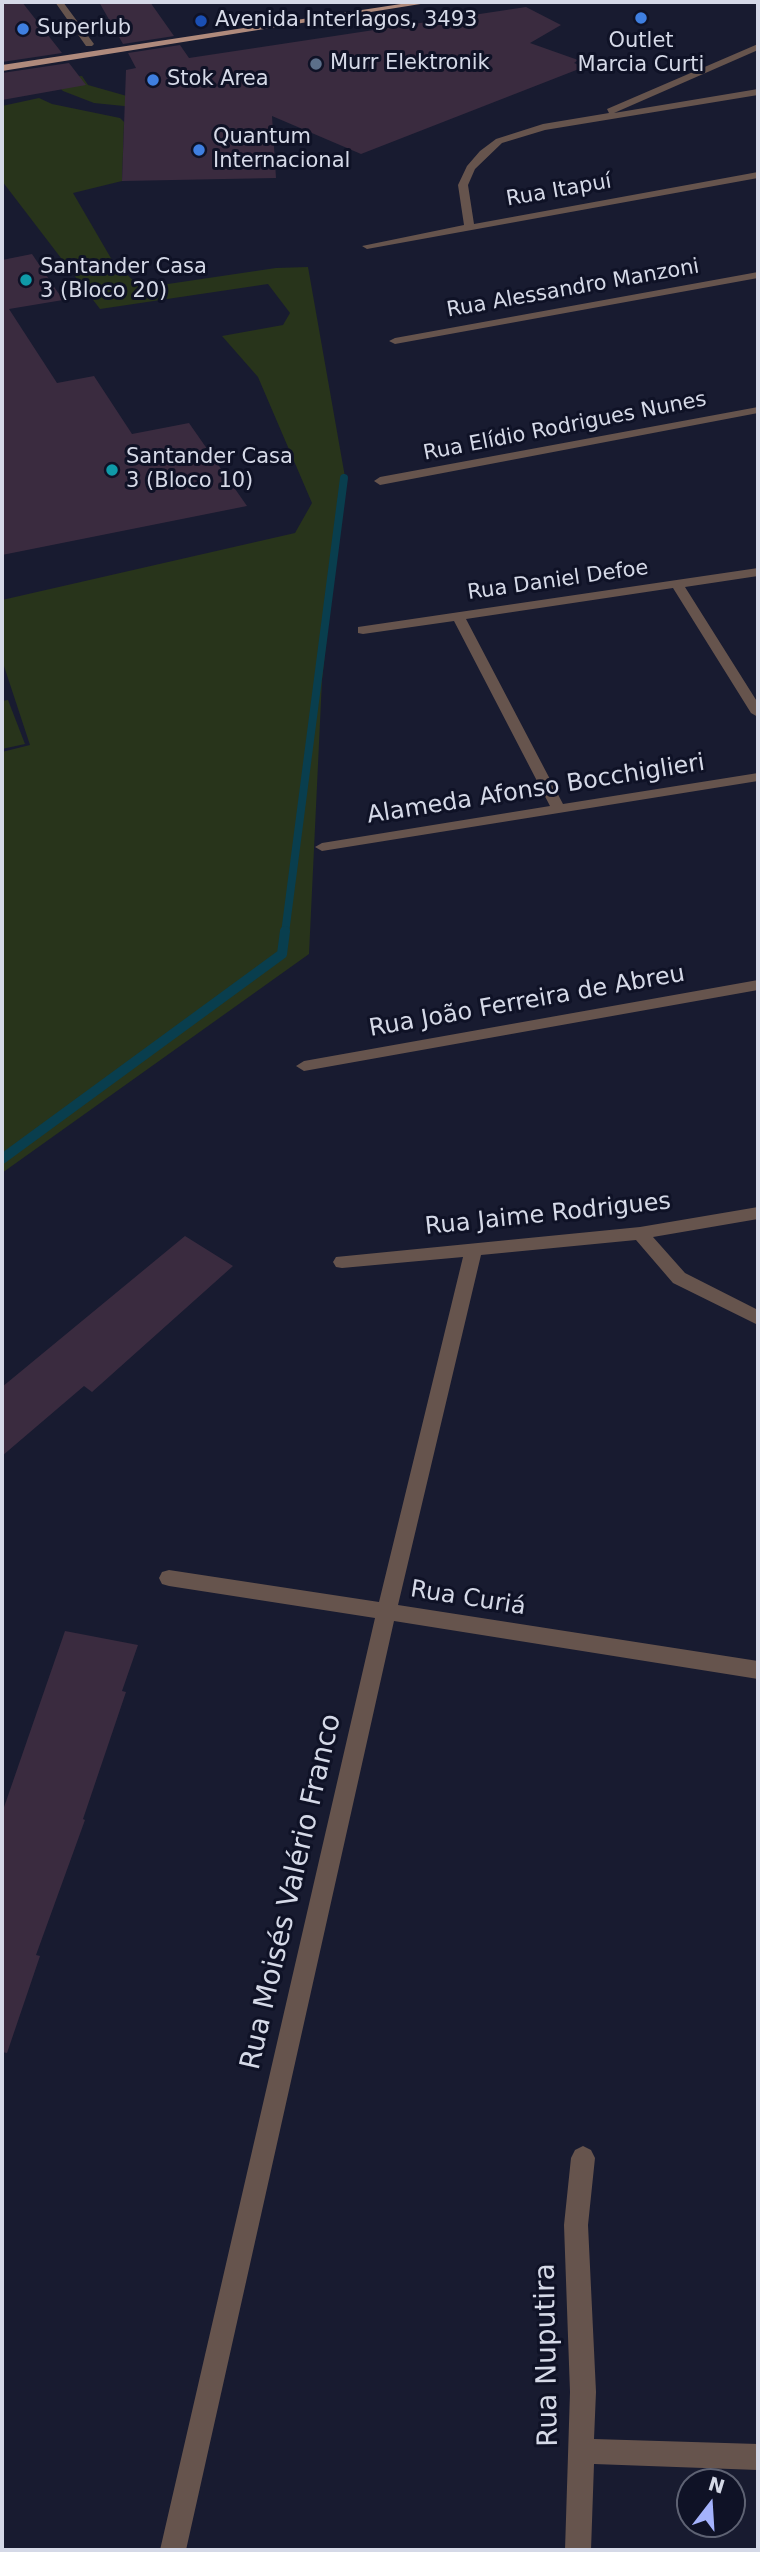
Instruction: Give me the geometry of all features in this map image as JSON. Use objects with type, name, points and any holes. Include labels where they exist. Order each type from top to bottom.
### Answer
[{"type":"main road","points":[[2,58],[367,2]]},
{"type":"main road","points":[[2,68],[429,2]]},
{"type":"street","points":[[59,2],[89,44]]},
{"type":"street","points":[[592,120],[640,96],[758,47]]},
{"type":"street","points":[[469,226],[463,185],[470,168],[483,153],[499,141],[518,133],[758,92]]},
{"type":"street","name":"Rua Itapuí","points":[[367,246],[758,175]]},
{"type":"street","name":"Rua Alessandro Manzoni","points":[[395,341],[758,275]]},
{"type":"street","name":"Rua Elídio Rodrigues Nunes","points":[[380,481],[758,410]]},
{"type":"street","name":"Rua Daniel Defoe","points":[[363,630],[758,572]]},
{"type":"street","points":[[676,583],[758,713]]},
{"type":"street","points":[[458,615],[559,809]]},
{"type":"street","name":"Alameda Afonso Bocchiglieri","points":[[322,847],[758,777]]},
{"type":"street","name":"Rua João Ferreira de Abreu","points":[[304,1066],[758,985]]},
{"type":"street","name":"Rua Jaime Rodrigues","points":[[342,1262],[639,1233],[758,1213]]},
{"type":"street","points":[[639,1233],[679,1278],[758,1318]]},
{"type":"street","name":"Rua Moisés Valério Franco","points":[[173,2550],[386,1613],[474,1249]]},
{"type":"street","name":"Rua Curiá","points":[[169,1578],[758,1670]]},
{"type":"street","name":"Rua Nuputira","points":[[578,2550],[583,2347],[576,2225],[583,2158]]},
{"type":"street","points":[[582,2451],[758,2457]]},
{"type":"green space","points":[[82,76],[88,85],[162,106],[152,117],[124,106],[94,103],[63,91],[51,79]]},
{"type":"green space","points":[[39,98],[52,104],[120,118],[124,122],[122,181],[73,193],[112,260],[141,288],[276,268],[308,267],[345,477],[322,680],[309,954],[2,1173],[2,752],[30,745],[2,660],[2,600],[295,533],[312,503],[258,377],[222,336],[283,325],[290,313],[268,284],[100,309],[2,181],[2,106]]},
{"type":"green space","points":[[8,700],[25,744],[2,749],[2,701]]},
{"type":"building","points":[[2,2],[22,2],[62,53],[2,62]]},
{"type":"building","points":[[99,2],[150,2],[174,36],[123,44]]},
{"type":"building","points":[[526,7],[561,25],[530,43],[578,60],[574,63],[584,67],[361,154],[272,116],[276,178],[122,181],[126,70],[136,68],[128,53],[180,45],[189,58]]},
{"type":"building","points":[[69,63],[86,85],[2,100],[2,73]]},
{"type":"building","name":"Santander Casa 3 (Bloco 10)","points":[[32,254],[63,300],[9,309],[57,383],[94,376],[132,434],[189,423],[247,506],[2,555],[2,260]]},
{"type":"building","points":[[185,1236],[233,1266],[92,1392],[84,1386],[2,1456],[2,1387]]},
{"type":"building","points":[[65,1631],[138,1645],[122,1691],[126,1692],[83,1819],[85,1820],[36,1955],[40,1956],[7,2053],[2,2052],[2,1813]]},
{"type":"waterway","points":[[285,933],[344,478]]},
{"type":"waterway","points":[[2,1159],[282,954],[285,931]]},
{"type":"place","name":"Outlet Marcia Curti","points":[[641,18]]},
{"type":"place","name":"Avenida Interlagos, 3493","points":[[201,21]]},
{"type":"place","name":"Superlub","points":[[23,29]]},
{"type":"place","name":"Murr Elektronik","points":[[316,64]]},
{"type":"place","name":"Stok Area","points":[[153,80]]},
{"type":"place","name":"Quantum Internacional","points":[[199,150]]},
{"type":"place","name":"Santander Casa 3 (Bloco 20)","points":[[26,280]]},
{"type":"place","name":"Santander Casa 3 (Bloco 10)","points":[[112,470]]}]
